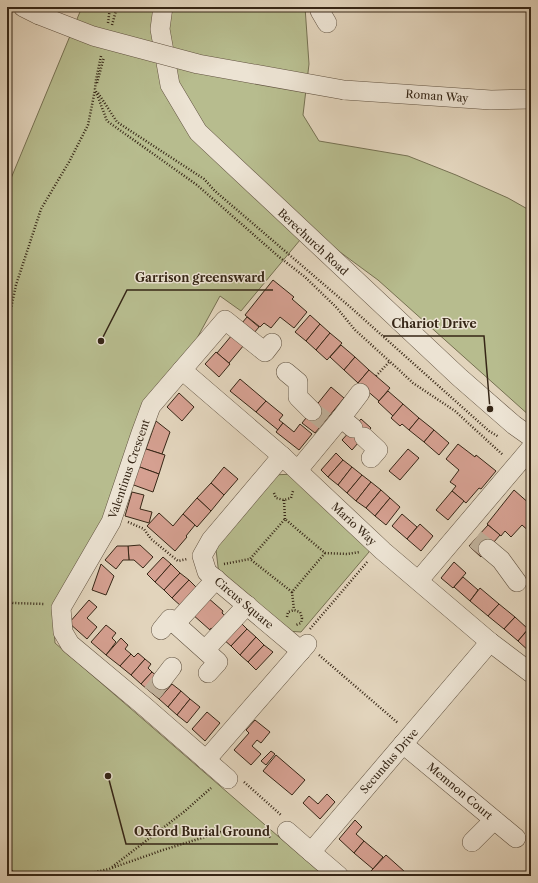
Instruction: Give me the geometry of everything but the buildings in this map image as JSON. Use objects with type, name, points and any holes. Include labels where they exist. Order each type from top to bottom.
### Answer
[{"type":"street","name":"Berechurch Road","points":[[163,7],[160,29],[170,85],[198,132],[459,377],[514,425],[531,437]]},
{"type":"street","name":"Roman Way","points":[[31,11],[93,36],[198,64],[344,90],[491,100],[531,99]]},
{"type":"street","name":"Valentinus Crescent","points":[[61,608],[111,522],[140,433],[151,406],[225,320],[265,352],[272,343]]},
{"type":"street","name":"Mario Way","points":[[182,370],[282,456],[295,478],[377,549],[419,580],[490,642],[531,673]]},
{"type":"street","points":[[286,372],[298,382],[298,397],[378,450],[371,458]]},
{"type":"street","points":[[295,478],[338,424],[360,393]]},
{"type":"street","points":[[419,580],[477,537],[515,465],[531,448]]},
{"type":"street","points":[[208,673],[218,662],[206,650],[168,627],[208,567],[211,540],[282,456]]},
{"type":"street","points":[[477,537],[501,560],[517,582]]},
{"type":"street","name":"Circus Square","points":[[208,567],[247,605],[304,648]]},
{"type":"street","points":[[206,650],[247,605]]},
{"type":"street","points":[[61,608],[63,632],[70,644],[157,686],[218,770],[304,648]]},
{"type":"street","name":"Secundus Drive","points":[[311,852],[490,642]]},
{"type":"street","name":"Memnon Court","points":[[407,739],[494,820],[516,838]]},
{"type":"street","points":[[472,842],[494,820]]},
{"type":"street","points":[[283,830],[339,876]]},
{"type":"path","points":[[95,89],[117,122],[204,179],[215,191],[349,306],[489,431],[501,438],[514,425]]},
{"type":"path","points":[[7,327],[16,285],[41,208],[68,164],[88,125],[95,89]]},
{"type":"path","points":[[95,89],[107,121],[198,185],[278,256],[305,276],[337,308],[355,330],[413,383],[455,411],[515,465]]},
{"type":"path","points":[[376,376],[390,361]]},
{"type":"path","points":[[273,487],[276,498],[284,500],[291,498],[295,478]]},
{"type":"path","points":[[113,515],[144,529],[151,540],[178,561],[208,567],[250,559],[285,519],[284,500]]},
{"type":"path","points":[[285,519],[325,553],[347,554],[377,549]]},
{"type":"path","points":[[377,549],[302,639],[304,648],[407,739]]},
{"type":"path","points":[[292,592],[325,553]]},
{"type":"path","points":[[250,559],[292,592],[294,610]]},
{"type":"path","points":[[7,600],[13,603],[53,605],[61,608]]},
{"type":"path","points":[[109,869],[196,802],[211,788],[218,770],[238,777],[283,830]]},
{"type":"path","points":[[77,876],[109,869],[162,850],[221,832],[283,830]]},
{"type":"path","points":[[7,867],[18,876]]},
{"type":"green space","points":[[82,7],[305,7],[309,64],[303,115],[319,141],[408,156],[508,198],[531,211],[531,417],[378,280],[325,241],[310,228],[241,311],[220,296],[196,340],[147,401],[106,519],[53,614],[55,643],[324,876],[7,876],[7,188]]},
{"type":"green space","points":[[296,474],[371,537],[369,552],[301,632],[286,631],[219,575],[215,541],[271,475]]},
{"type":"tunnel","points":[[312,411],[325,421]]},
{"type":"tunnel","points":[[475,539],[488,549]]},
{"type":"tunnel","points":[[152,693],[162,680]]},
{"type":"place","name":"Garrison greensward","points":[[101,341]]},
{"type":"place","name":"Chariot Drive","points":[[490,409]]},
{"type":"place","name":"Oxford Burial Ground","points":[[108,776]]}]
